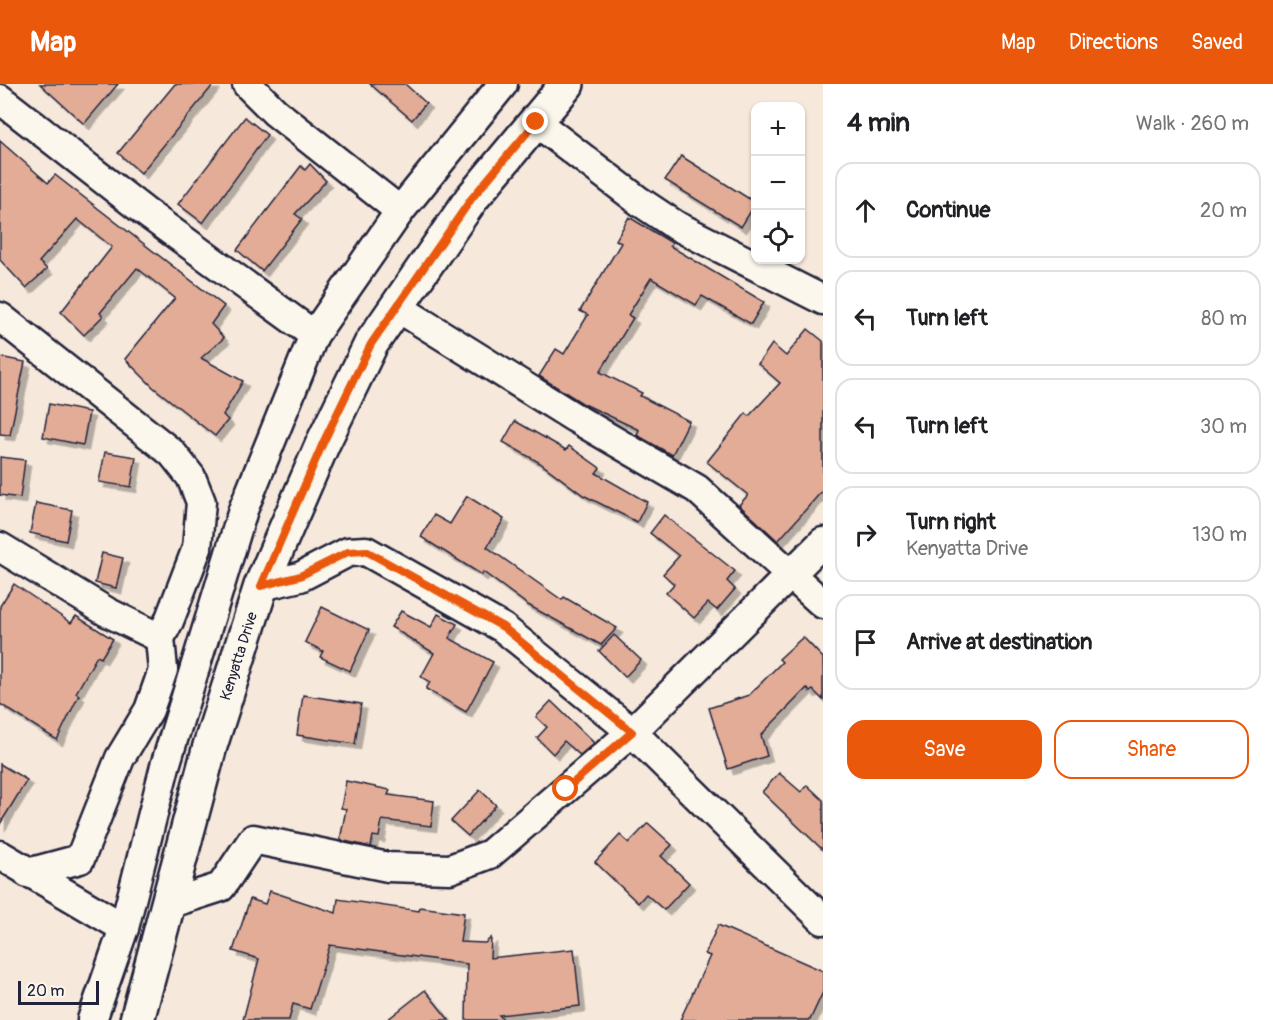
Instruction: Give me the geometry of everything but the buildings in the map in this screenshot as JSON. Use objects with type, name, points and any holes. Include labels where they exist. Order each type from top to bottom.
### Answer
[{"type":"main road","name":"Kenyatta Drive","points":[[137,1020],[210,746],[261,586],[328,433],[371,344],[472,198],[567,84]]},
{"type":"street","points":[[247,84],[275,112],[400,211]]},
{"type":"street","points":[[92,1020],[124,928],[165,766],[243,510],[314,335],[400,211],[503,84]]},
{"type":"street","points":[[1,103],[145,212],[314,335]]},
{"type":"street","points":[[536,122],[639,201],[675,225],[823,300]]},
{"type":"street","points":[[397,307],[575,418],[697,489],[792,573],[823,604]]},
{"type":"street","points":[[0,317],[172,453],[191,477],[201,502],[197,548],[169,621],[160,638],[163,670],[149,710],[120,758],[80,859],[28,873]]},
{"type":"street","points":[[168,904],[221,887],[253,838],[388,867],[450,869],[490,854],[632,732],[823,542]]},
{"type":"street","points":[[0,547],[107,612],[160,638]]},
{"type":"street","points":[[261,586],[300,576],[348,552],[366,551],[503,627],[632,732],[823,920]]},
{"type":"street","points":[[0,855],[124,928]]},
{"type":"route","points":[[536,122],[472,198],[371,344],[323,443],[261,586],[300,576],[348,552],[366,551],[503,627],[632,732],[566,789]]}]
